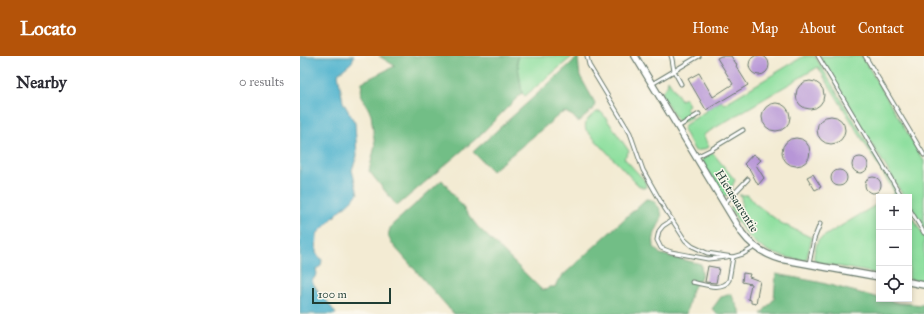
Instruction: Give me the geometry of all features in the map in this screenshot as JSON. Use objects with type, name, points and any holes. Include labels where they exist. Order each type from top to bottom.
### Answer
[{"type":"street","name":"Hietasaarentie","points":[[635,56],[744,236],[755,247],[774,257],[876,276]]},
{"type":"street","points":[[912,283],[924,285]]},
{"type":"lane","points":[[587,56],[589,65],[630,133],[643,170],[685,240],[692,246],[708,253],[733,257]]},
{"type":"lane","points":[[671,56],[674,71],[681,84]]},
{"type":"lane","points":[[652,84],[699,56]]},
{"type":"lane","points":[[818,56],[900,194]]},
{"type":"lane","points":[[865,56],[924,155]]},
{"type":"lane","points":[[678,128],[699,114]]},
{"type":"lane","points":[[696,157],[743,130]]},
{"type":"lane","points":[[724,204],[748,179]]},
{"type":"lane","points":[[912,213],[924,233]]},
{"type":"lane","points":[[672,220],[663,226],[658,235],[661,248],[671,252],[708,259],[733,257],[755,247]]},
{"type":"lane","points":[[809,264],[814,239],[820,224]]},
{"type":"lane","points":[[692,282],[714,287],[728,284],[733,257]]},
{"type":"green space","points":[[379,56],[518,56],[517,60],[522,93],[478,137],[397,206],[369,171],[375,146],[371,114],[361,94],[362,82],[395,66]]},
{"type":"green space","points":[[518,56],[573,56],[525,96],[522,93],[517,60]]},
{"type":"green space","points":[[804,56],[815,56],[898,194],[894,194],[895,193],[818,67],[703,135],[709,147],[695,151],[683,130],[685,125],[721,101],[724,104]]},
{"type":"green space","points":[[819,56],[862,56],[924,161],[924,229],[912,210],[912,194],[902,194]]},
{"type":"green space","points":[[578,57],[580,76],[595,103],[594,108],[580,121],[577,121],[573,116],[565,112],[560,114],[492,171],[473,152]]},
{"type":"green space","points":[[668,80],[681,100],[685,98],[689,105],[686,108],[691,117],[680,123],[661,94],[667,86]]},
{"type":"green space","points":[[597,112],[601,112],[603,114],[629,151],[624,158],[645,181],[646,187],[644,188],[638,185],[586,130],[586,122]]},
{"type":"green space","points":[[712,152],[735,180],[731,189],[732,191],[730,194],[725,196],[722,195],[702,162],[702,159]]},
{"type":"green space","points":[[442,180],[477,226],[541,289],[546,290],[549,287],[555,287],[558,280],[646,199],[652,200],[660,209],[661,213],[660,221],[655,233],[654,247],[660,254],[701,264],[702,274],[699,281],[692,289],[686,314],[454,314],[394,246],[389,236],[391,226]]},
{"type":"green space","points":[[739,195],[748,195],[756,205],[781,223],[812,238],[805,261],[773,253],[759,246],[753,241],[742,228],[730,208],[734,206],[741,207],[741,197]]},
{"type":"green space","points":[[876,205],[876,273],[815,262],[814,254],[818,240]]},
{"type":"green space","points":[[912,217],[924,236],[924,282],[912,280]]},
{"type":"green space","points":[[776,274],[818,282],[876,297],[876,302],[924,305],[924,314],[761,314],[774,299]]},
{"type":"green space","points":[[731,294],[741,314],[718,314],[712,309],[721,297]]},
{"type":"water","points":[[300,56],[354,56],[352,62],[338,74],[343,102],[355,123],[357,156],[352,170],[358,194],[317,234],[316,253],[322,260],[321,266],[316,269],[317,274],[312,281],[320,295],[327,301],[336,314],[300,314]]},
{"type":"building","points":[[759,55],[766,58],[769,65],[766,72],[759,75],[752,72],[749,65],[752,58]]},
{"type":"building","points":[[721,56],[731,56],[748,85],[706,110],[688,79],[699,73],[713,97],[733,84],[717,58]]},
{"type":"building","points":[[810,81],[820,85],[824,95],[820,105],[810,109],[800,105],[796,95],[800,85]]},
{"type":"building","points":[[776,103],[786,107],[790,117],[786,127],[776,131],[766,127],[762,117],[766,107]]},
{"type":"building","points":[[831,116],[841,120],[845,130],[841,140],[831,144],[821,140],[817,130],[821,120]]},
{"type":"building","points":[[796,138],[806,142],[810,152],[806,162],[796,166],[786,162],[782,152],[786,142]]},
{"type":"building","points":[[753,154],[761,160],[756,165],[764,178],[758,185],[750,170],[744,164]]},
{"type":"building","points":[[857,157],[863,157],[868,162],[866,171],[863,173],[857,173],[852,168],[852,162]]},
{"type":"building","points":[[836,170],[842,170],[847,175],[845,184],[842,186],[836,186],[831,181],[831,175]]},
{"type":"building","points":[[813,174],[821,187],[815,190],[807,177]]},
{"type":"building","points":[[870,177],[876,177],[881,182],[879,191],[876,193],[870,193],[865,188],[865,182]]},
{"type":"building","points":[[708,266],[719,268],[716,283],[705,282]]},
{"type":"building","points":[[743,273],[750,274],[749,277],[760,281],[756,304],[751,303],[751,300],[748,299],[751,284],[742,282]]}]
